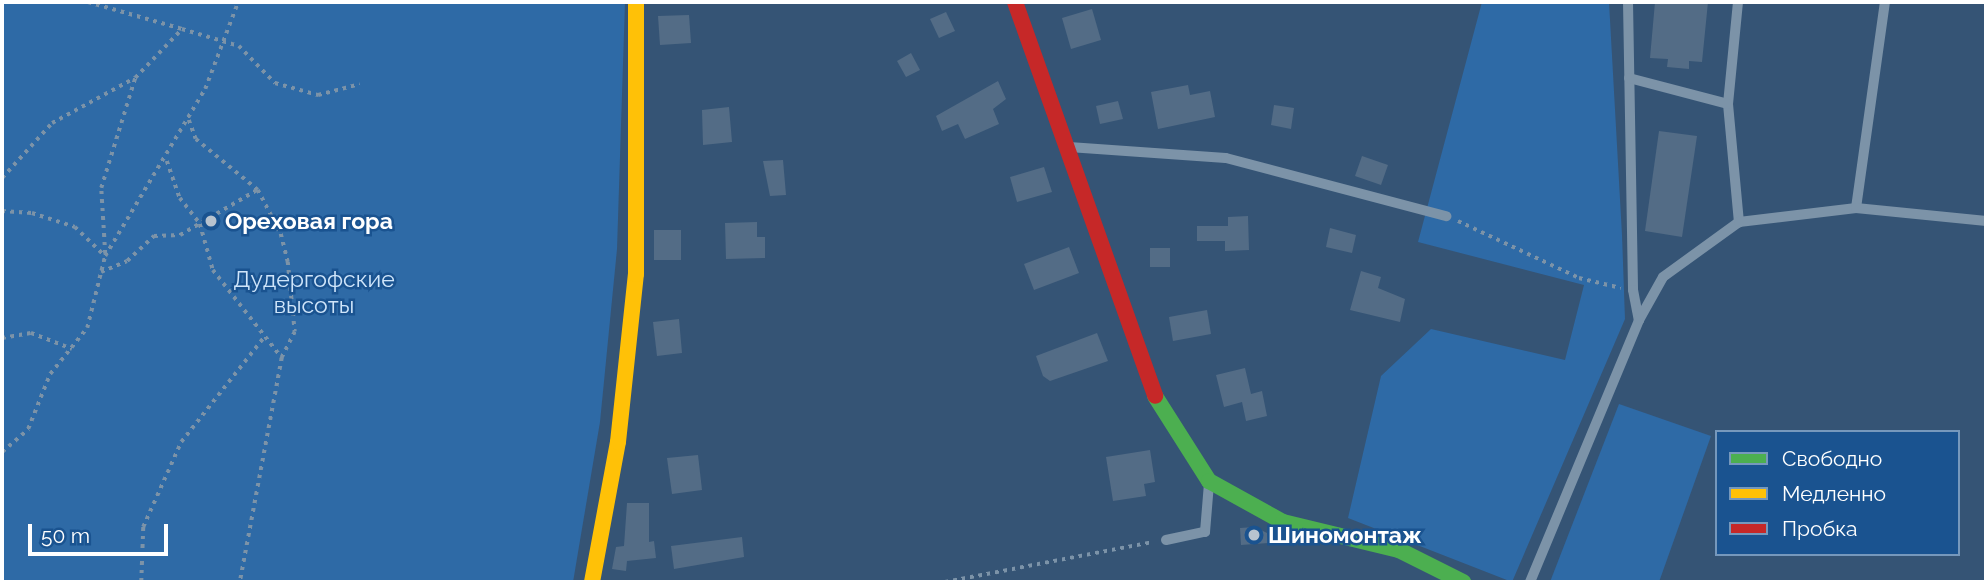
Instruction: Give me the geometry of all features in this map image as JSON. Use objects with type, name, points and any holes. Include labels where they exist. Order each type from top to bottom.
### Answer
[{"type":"street","points":[[593,582],[618,442],[636,274],[636,2]]},
{"type":"street","points":[[1015,2],[1157,401],[1209,481],[1283,522],[1399,550],[1463,582]]},
{"type":"lane","points":[[1628,2],[1633,290],[1639,320]]},
{"type":"lane","points":[[1738,2],[1728,104],[1739,222]]},
{"type":"lane","points":[[1856,208],[1885,2]]},
{"type":"lane","points":[[1629,78],[1728,104]]},
{"type":"lane","points":[[1066,148],[1079,145],[1226,158],[1446,216]]},
{"type":"lane","points":[[1530,582],[1639,320],[1663,277],[1739,222],[1856,208],[1986,221]]},
{"type":"lane","points":[[1166,540],[1205,532],[1209,481]]},
{"type":"path","points":[[88,2],[227,40],[275,83],[318,96],[360,84]]},
{"type":"path","points":[[2,452],[28,429],[50,374],[72,349],[91,318],[106,256],[134,202],[167,162],[189,120],[227,40],[238,2]]},
{"type":"path","points":[[2,178],[52,123],[135,78],[182,29]]},
{"type":"path","points":[[106,256],[101,188],[135,78]]},
{"type":"path","points":[[189,120],[196,139],[258,190],[281,234],[288,262],[295,332],[282,358],[240,582]]},
{"type":"path","points":[[167,162],[180,198],[200,224],[213,270],[282,358]]},
{"type":"path","points":[[101,272],[127,261],[155,236],[180,234],[258,190]]},
{"type":"path","points":[[2,211],[32,213],[75,227],[106,256]]},
{"type":"path","points":[[1446,216],[1491,233],[1579,278],[1633,290]]},
{"type":"path","points":[[2,338],[31,333],[72,349]]},
{"type":"path","points":[[141,582],[143,527],[181,442],[265,337]]},
{"type":"path","points":[[945,582],[1166,540]]},
{"type":"green space","name":"Дудергофские высоты","points":[[2,2],[625,2],[617,249],[600,422],[573,582],[2,582]]},
{"type":"green space","points":[[1482,2],[1609,2],[1622,235],[1625,319],[1512,582],[1348,518],[1381,376],[1431,329],[1565,360],[1584,285],[1418,242]]},
{"type":"green space","points":[[1619,404],[1711,436],[1659,582],[1550,582]]},
{"type":"building","points":[[1655,2],[1708,2],[1702,62],[1689,61],[1689,69],[1667,67],[1668,59],[1650,58]]},
{"type":"building","points":[[1092,9],[1101,40],[1071,49],[1062,18]]},
{"type":"building","points":[[946,12],[955,31],[939,38],[930,19]]},
{"type":"building","points":[[689,15],[691,43],[660,45],[658,16]]},
{"type":"building","points":[[911,53],[920,70],[906,77],[897,61]]},
{"type":"building","points":[[998,81],[1006,99],[993,109],[999,124],[965,139],[958,124],[942,131],[936,116]]},
{"type":"building","points":[[1188,85],[1190,95],[1210,91],[1215,117],[1158,129],[1151,92]]},
{"type":"building","points":[[1118,101],[1123,119],[1100,124],[1096,106]]},
{"type":"building","points":[[1274,105],[1294,108],[1291,129],[1271,125]]},
{"type":"building","points":[[729,107],[732,142],[703,145],[702,110]]},
{"type":"building","points":[[1659,131],[1697,136],[1682,237],[1645,231]]},
{"type":"building","points":[[1362,156],[1388,165],[1381,185],[1355,176]]},
{"type":"building","points":[[783,160],[786,195],[770,196],[763,161]]},
{"type":"building","points":[[1044,167],[1052,192],[1017,202],[1010,177]]},
{"type":"building","points":[[1248,216],[1249,250],[1225,251],[1225,241],[1197,241],[1197,226],[1228,226],[1228,217]]},
{"type":"building","points":[[757,222],[757,237],[765,237],[765,258],[726,259],[725,223]]},
{"type":"building","points":[[1330,228],[1356,235],[1352,253],[1326,247]]},
{"type":"building","points":[[654,230],[681,230],[681,260],[654,260]]},
{"type":"building","points":[[1069,247],[1079,273],[1034,290],[1024,264]]},
{"type":"building","points":[[1150,248],[1170,248],[1170,267],[1150,267]]},
{"type":"building","points":[[1361,271],[1381,277],[1378,288],[1405,299],[1400,322],[1350,310]]},
{"type":"building","points":[[1207,310],[1211,334],[1173,341],[1169,317]]},
{"type":"building","points":[[679,319],[682,353],[657,356],[653,322]]},
{"type":"building","points":[[1097,333],[1108,361],[1050,381],[1043,376],[1036,356]]},
{"type":"building","points":[[1245,368],[1251,394],[1262,391],[1267,416],[1246,421],[1242,402],[1224,407],[1216,375]]},
{"type":"building","points":[[1150,450],[1155,482],[1144,484],[1146,496],[1113,501],[1106,457]]},
{"type":"building","points":[[698,455],[702,490],[672,494],[667,458]]},
{"type":"building","points":[[627,503],[649,503],[649,542],[654,541],[656,558],[627,561],[626,571],[612,569],[616,547],[624,546]]},
{"type":"building","name":"Шиномонтаж","points":[[1255,527],[1267,533],[1268,543],[1241,545],[1240,528]]},
{"type":"building","points":[[742,537],[744,557],[674,569],[671,546]]},
{"type":"traffic: fast","points":[[1155,396],[1209,481],[1283,522],[1399,550],[1463,582]]},
{"type":"traffic: slow","points":[[592,582],[618,442],[636,274],[636,2]]},
{"type":"traffic: jam","points":[[1015,2],[1155,396]]},
{"type":"place","name":"Ореховая гора","points":[[211,221]]},
{"type":"place","name":"Шиномонтаж","points":[[1254,535]]}]
